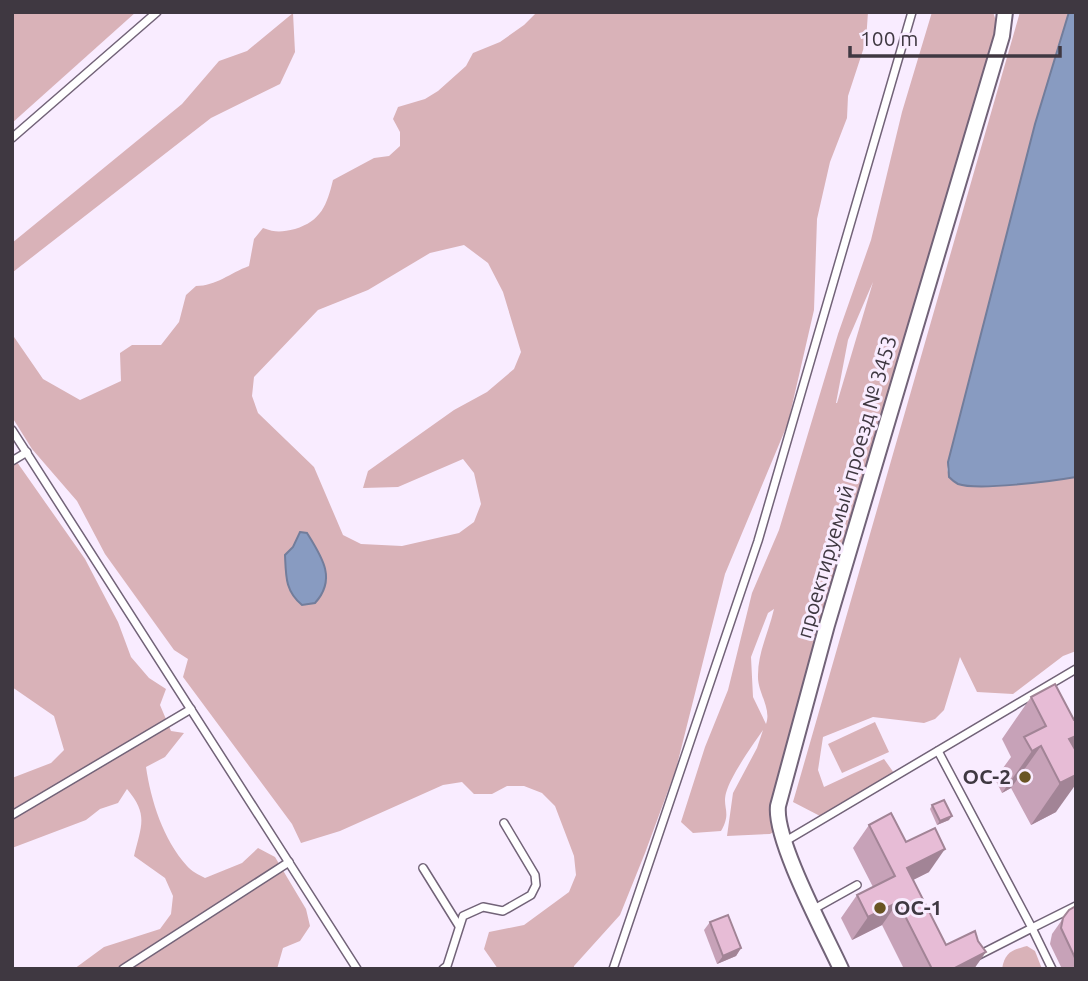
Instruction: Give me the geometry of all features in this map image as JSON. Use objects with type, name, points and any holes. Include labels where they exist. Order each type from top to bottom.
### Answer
[{"type":"street","name":"проектируемый проезд № 3453","points":[[841,969],[783,842],[778,806],[827,625],[1002,36],[1005,12]]},
{"type":"lane","points":[[12,138],[157,12]]},
{"type":"lane","points":[[613,969],[758,541],[912,12]]},
{"type":"lane","points":[[12,430],[357,969]]},
{"type":"lane","points":[[12,461],[27,452]]},
{"type":"lane","points":[[783,842],[1076,670]]},
{"type":"lane","points":[[1036,693],[1043,705]]},
{"type":"lane","points":[[12,815],[191,709]]},
{"type":"lane","points":[[938,751],[1052,969]]},
{"type":"lane","points":[[443,969],[447,966],[463,916],[483,907],[503,911],[531,895],[536,885],[536,875],[504,823]]},
{"type":"lane","points":[[123,969],[289,862]]},
{"type":"lane","points":[[424,868],[459,926]]},
{"type":"lane","points":[[814,909],[857,885]]},
{"type":"lane","points":[[967,961],[1076,906]]},
{"type":"shaded area","points":[[12,12],[136,12],[12,123]]},
{"type":"shaded area","points":[[537,12],[868,12],[866,41],[848,96],[847,118],[830,162],[817,219],[814,310],[788,423],[725,574],[676,769],[645,853],[620,915],[574,969],[498,969],[484,949],[489,932],[524,925],[569,892],[576,875],[574,856],[555,806],[542,793],[524,786],[507,786],[492,794],[474,794],[462,782],[443,785],[340,831],[301,843],[292,824],[183,677],[188,659],[174,650],[105,554],[77,501],[32,449],[12,417],[12,334],[43,379],[80,400],[121,381],[120,353],[132,345],[161,345],[179,322],[186,295],[196,286],[217,282],[249,266],[254,239],[263,228],[286,231],[304,226],[321,211],[333,180],[374,158],[389,156],[400,146],[400,132],[393,119],[398,107],[425,99],[438,91],[466,66],[473,53],[500,42]],"holes":[[[464,245],[488,263],[503,292],[521,352],[514,369],[487,392],[454,410],[368,471],[363,488],[398,487],[463,459],[474,473],[481,504],[474,522],[459,533],[402,546],[361,544],[343,535],[314,467],[258,413],[252,396],[254,377],[318,310],[368,290],[430,253]]]},
{"type":"shaded area","points":[[932,12],[993,12],[996,21],[994,40],[775,831],[770,834],[727,836],[733,793],[757,748],[763,730],[729,786],[725,798],[726,819],[721,831],[693,833],[681,822],[705,747],[728,690],[752,593],[779,530],[838,334],[871,240],[902,112]],"holes":[[[873,282],[837,403],[836,403],[848,340]],[[774,609],[758,666],[758,681],[767,712],[766,724],[753,697],[751,657],[768,613]]]},
{"type":"shaded area","points":[[1020,12],[1069,12],[1035,124],[947,469],[953,480],[965,485],[1051,481],[1076,477],[1076,651],[1063,656],[1013,694],[977,692],[960,657],[944,710],[935,719],[924,723],[873,717],[823,737],[818,770],[824,787],[884,759],[894,773],[820,816],[793,802]]},
{"type":"shaded area","points":[[293,13],[295,52],[280,84],[211,118],[13,272],[12,283],[12,243],[182,104],[219,61],[247,51]]},
{"type":"shaded area","points":[[12,455],[85,559],[118,622],[131,657],[149,678],[166,689],[160,705],[171,731],[184,733],[165,757],[146,767],[159,819],[171,844],[191,870],[205,878],[242,863],[258,848],[275,857],[306,909],[310,926],[300,941],[283,948],[277,969],[74,969],[104,947],[160,929],[171,914],[173,896],[165,878],[134,856],[141,828],[141,814],[127,789],[118,803],[100,809],[86,820],[12,848],[12,778],[51,763],[64,750],[54,716],[12,687]]},
{"type":"shaded area","points":[[875,722],[889,752],[842,773],[828,744]]},
{"type":"shaded area","points":[[1027,946],[1035,951],[1042,969],[1002,969],[1010,953]]},
{"type":"water","points":[[1069,12],[1076,12],[1076,477],[998,486],[958,484],[949,477],[948,462],[1035,124]]},
{"type":"water","points":[[300,532],[307,533],[313,542],[322,559],[326,577],[322,594],[315,603],[302,605],[289,589],[285,555],[293,547]]},
{"type":"building","points":[[1055,684],[1076,720],[1076,736],[1069,739],[1076,751],[1076,775],[1060,783],[1041,746],[1032,751],[1024,737],[1046,726],[1031,697]]},
{"type":"building","points":[[944,800],[952,816],[940,821],[932,805]]},
{"type":"building","points":[[891,813],[906,842],[935,828],[945,849],[907,868],[946,945],[975,931],[986,952],[953,969],[932,969],[898,902],[868,917],[857,895],[895,876],[869,825]]},
{"type":"building","points":[[1076,906],[1076,960],[1061,928],[1063,918]]},
{"type":"building","points":[[728,915],[741,948],[723,956],[710,922]]},
{"type":"place","name":"ОС-2","points":[[1025,777]]},
{"type":"place","name":"ОС-1","points":[[880,908]]}]
